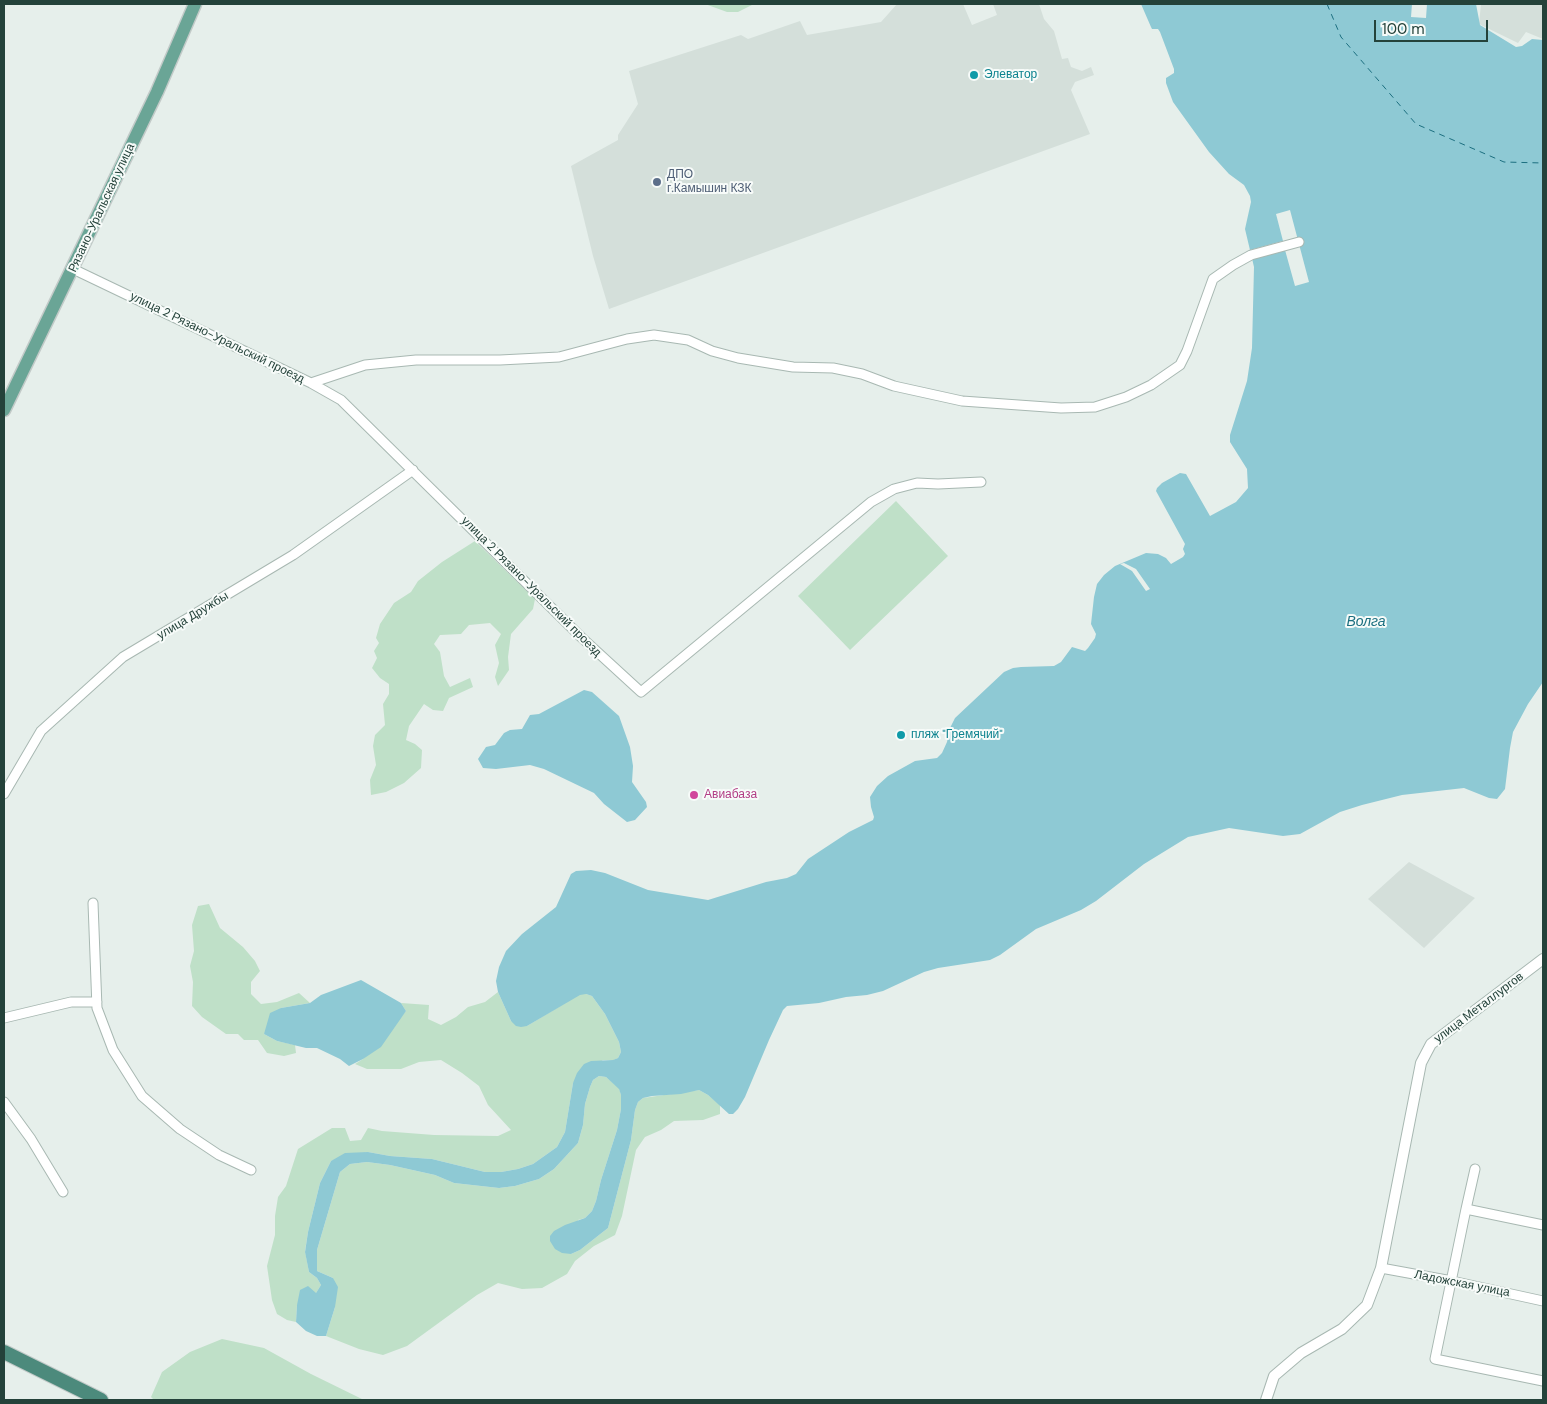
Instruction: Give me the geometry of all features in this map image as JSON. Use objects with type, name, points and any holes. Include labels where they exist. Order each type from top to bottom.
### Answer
[{"type":"highway","points":[[4,1352],[101,1400]]},
{"type":"main road","name":"Рязано-Уральская улица","points":[[4,410],[157,92],[195,4]]},
{"type":"street","points":[[311,383],[366,365],[416,360],[500,360],[559,357],[627,339],[654,335],[688,340],[712,351],[738,358],[794,367],[832,368],[862,374],[894,386],[962,401],[1061,408],[1095,407],[1152,385],[1180,365],[1213,280],[1233,265],[1251,255],[1298,242]]},
{"type":"street","name":"улица 2 Рязано-Уральский проезд","points":[[73,269],[311,383],[341,400],[581,637],[640,692],[871,502],[894,489],[917,483],[981,482]]},
{"type":"street","name":"улица Дружбы","points":[[4,794],[41,731],[123,657],[293,555],[413,470]]},
{"type":"street","points":[[93,903],[96,1002],[112,1050],[142,1096],[180,1129],[219,1154],[251,1170]]},
{"type":"street","name":"улица Металлургов","points":[[1381,1268],[1421,1063],[1432,1044],[1543,959]]},
{"type":"street","points":[[4,1018],[71,1002],[96,1002]]},
{"type":"street","points":[[4,1102],[31,1139],[63,1192]]},
{"type":"street","points":[[1475,1169],[1435,1359],[1543,1381]]},
{"type":"street","points":[[1466,1209],[1543,1226]]},
{"type":"street","points":[[1266,1400],[1274,1376],[1301,1353],[1342,1329],[1367,1305],[1381,1268]]},
{"type":"street","name":"Ладожская улица","points":[[1381,1268],[1543,1301]]},
{"type":"shaded area","points":[[897,4],[963,4],[972,25],[997,15],[993,4],[1039,4],[1044,19],[1054,31],[1062,59],[1068,58],[1071,67],[1082,71],[1091,67],[1094,75],[1075,82],[1071,90],[1090,134],[609,309],[593,256],[571,166],[618,140],[618,135],[638,104],[629,71],[741,35],[748,39],[800,21],[807,35],[881,22]]},
{"type":"shaded area","points":[[1481,4],[1543,4],[1543,39],[1526,32],[1518,43],[1479,24]]},
{"type":"shaded area","points":[[1409,862],[1475,898],[1424,948],[1368,899]]},
{"type":"green space","points":[[705,4],[754,4],[738,12],[727,12]]},
{"type":"green space","points":[[896,501],[948,556],[850,650],[798,596]]},
{"type":"green space","points":[[475,541],[535,599],[533,609],[511,634],[508,657],[509,670],[498,686],[495,677],[499,663],[495,645],[501,634],[490,623],[469,625],[461,634],[440,635],[434,644],[440,652],[444,676],[450,687],[470,678],[473,687],[449,698],[443,711],[433,710],[424,704],[409,726],[406,740],[422,750],[421,768],[404,783],[386,792],[371,795],[370,780],[376,765],[373,746],[375,735],[385,725],[383,704],[389,694],[389,684],[380,678],[372,668],[377,658],[374,651],[379,643],[376,638],[380,624],[394,603],[411,592],[418,581],[442,562]]},
{"type":"green space","points":[[209,904],[220,928],[243,947],[255,961],[260,971],[251,982],[251,994],[261,1004],[277,1002],[299,993],[310,1003],[281,1008],[264,1034],[277,1041],[295,1045],[296,1053],[284,1056],[267,1053],[258,1040],[244,1040],[238,1034],[226,1034],[202,1017],[192,1006],[193,982],[190,966],[194,951],[192,925],[198,906]]},
{"type":"green space","points":[[498,992],[511,1021],[527,1026],[580,994],[592,996],[605,1014],[619,1042],[621,1052],[618,1058],[603,1060],[573,1083],[565,1132],[557,1147],[533,1164],[501,1172],[485,1172],[432,1159],[390,1156],[368,1152],[331,1161],[320,1183],[305,1251],[309,1272],[317,1278],[321,1285],[316,1293],[297,1305],[296,1322],[287,1320],[277,1314],[272,1300],[267,1266],[275,1235],[278,1197],[286,1186],[298,1149],[332,1128],[345,1128],[350,1141],[361,1140],[368,1128],[382,1131],[434,1135],[498,1136],[511,1130],[488,1105],[479,1086],[441,1060],[419,1062],[401,1069],[367,1069],[355,1064],[363,1059],[406,1011],[401,1003],[429,1005],[428,1019],[441,1025],[456,1017],[468,1007],[485,1002]]},
{"type":"green space","points":[[599,1076],[606,1077],[619,1088],[621,1109],[617,1130],[596,1201],[592,1211],[585,1218],[578,1220],[571,1254],[580,1250],[608,1228],[631,1140],[635,1110],[638,1102],[643,1098],[699,1090],[720,1105],[720,1114],[703,1120],[674,1121],[661,1130],[645,1137],[636,1150],[622,1216],[615,1235],[594,1246],[575,1261],[567,1274],[542,1288],[522,1289],[498,1283],[477,1295],[407,1346],[383,1355],[359,1349],[326,1336],[335,1307],[333,1278],[317,1271],[317,1250],[340,1172],[350,1164],[367,1162],[435,1175],[454,1183],[499,1188],[515,1186],[539,1179],[554,1169],[578,1143],[590,1087],[593,1080]]},
{"type":"green space","points":[[222,1339],[264,1348],[364,1400],[154,1400],[151,1397],[162,1372],[190,1352]]},
{"type":"water","name":"Волга","points":[[1141,4],[1476,4],[1480,25],[1516,47],[1522,46],[1532,39],[1543,40],[1543,682],[1528,704],[1513,732],[1505,789],[1497,799],[1489,798],[1464,788],[1402,795],[1340,812],[1300,834],[1283,836],[1229,828],[1188,837],[1144,864],[1096,901],[1081,910],[1036,929],[990,960],[938,968],[924,972],[883,991],[867,995],[787,1006],[783,1010],[769,1040],[745,1097],[733,1114],[729,1114],[708,1095],[699,1090],[681,1094],[652,1096],[643,1098],[638,1102],[635,1110],[631,1140],[608,1228],[580,1250],[571,1254],[562,1253],[555,1249],[550,1241],[550,1236],[554,1231],[565,1225],[585,1218],[592,1211],[596,1201],[617,1130],[621,1109],[619,1089],[606,1077],[599,1076],[593,1080],[590,1087],[578,1143],[554,1169],[539,1179],[515,1186],[499,1188],[454,1183],[435,1175],[390,1165],[367,1162],[350,1164],[340,1172],[317,1250],[317,1271],[333,1278],[338,1287],[335,1307],[326,1336],[317,1336],[306,1331],[296,1322],[297,1305],[300,1290],[308,1286],[316,1293],[321,1285],[317,1278],[309,1272],[305,1252],[320,1183],[331,1161],[345,1153],[368,1152],[390,1156],[432,1159],[485,1172],[501,1172],[533,1164],[557,1147],[565,1132],[573,1083],[577,1073],[584,1064],[591,1061],[618,1058],[621,1052],[619,1042],[605,1014],[592,996],[580,995],[527,1026],[521,1027],[516,1026],[511,1021],[498,992],[496,981],[499,967],[506,951],[522,934],[556,907],[571,874],[576,871],[591,870],[605,873],[648,890],[708,900],[796,874],[808,859],[849,832],[873,820],[870,797],[877,786],[888,776],[915,761],[937,758],[942,753],[947,742],[950,728],[955,718],[1004,672],[1021,667],[1054,666],[1061,662],[1072,647],[1085,651],[1096,634],[1091,624],[1094,597],[1097,584],[1104,575],[1115,566],[1146,553],[1158,554],[1166,558],[1171,564],[1183,557],[1185,554],[1183,549],[1185,544],[1156,491],[1162,483],[1180,473],[1186,474],[1210,516],[1236,502],[1248,488],[1247,469],[1230,442],[1230,435],[1247,381],[1252,348],[1254,267],[1245,229],[1251,202],[1250,196],[1244,185],[1229,174],[1209,152],[1173,102],[1166,78],[1174,73],[1174,69],[1160,32],[1158,29],[1152,29]]},
{"type":"water","points":[[584,690],[592,692],[619,716],[630,747],[633,766],[632,782],[646,802],[647,807],[635,820],[627,822],[604,804],[594,793],[544,769],[530,765],[496,769],[483,768],[478,759],[486,747],[495,745],[504,733],[510,730],[522,729],[530,715],[539,714]]},
{"type":"water","points":[[361,980],[401,1003],[406,1011],[381,1047],[363,1059],[349,1066],[340,1059],[317,1048],[306,1048],[277,1041],[264,1034],[270,1013],[281,1008],[310,1003],[321,995]]},
{"type":"pier","points":[[1412,4],[1427,4],[1426,18],[1411,17]]},
{"type":"pier","points":[[1290,210],[1309,282],[1295,286],[1285,250],[1252,259],[1250,250],[1283,241],[1276,214]]},
{"type":"pier","points":[[1124,563],[1136,569],[1150,589],[1146,591],[1132,571],[1120,564]]},
{"type":"ferry route","points":[[1327,4],[1341,37],[1416,124],[1504,162],[1543,163]]},
{"type":"place","name":"Элеватор","points":[[974,75]]},
{"type":"place","name":"ДПО г.Камышин КЗК","points":[[657,182]]},
{"type":"place","name":"пляж \"Гремячий\"","points":[[901,735]]},
{"type":"place","name":"Авиабаза","points":[[694,795]]}]
